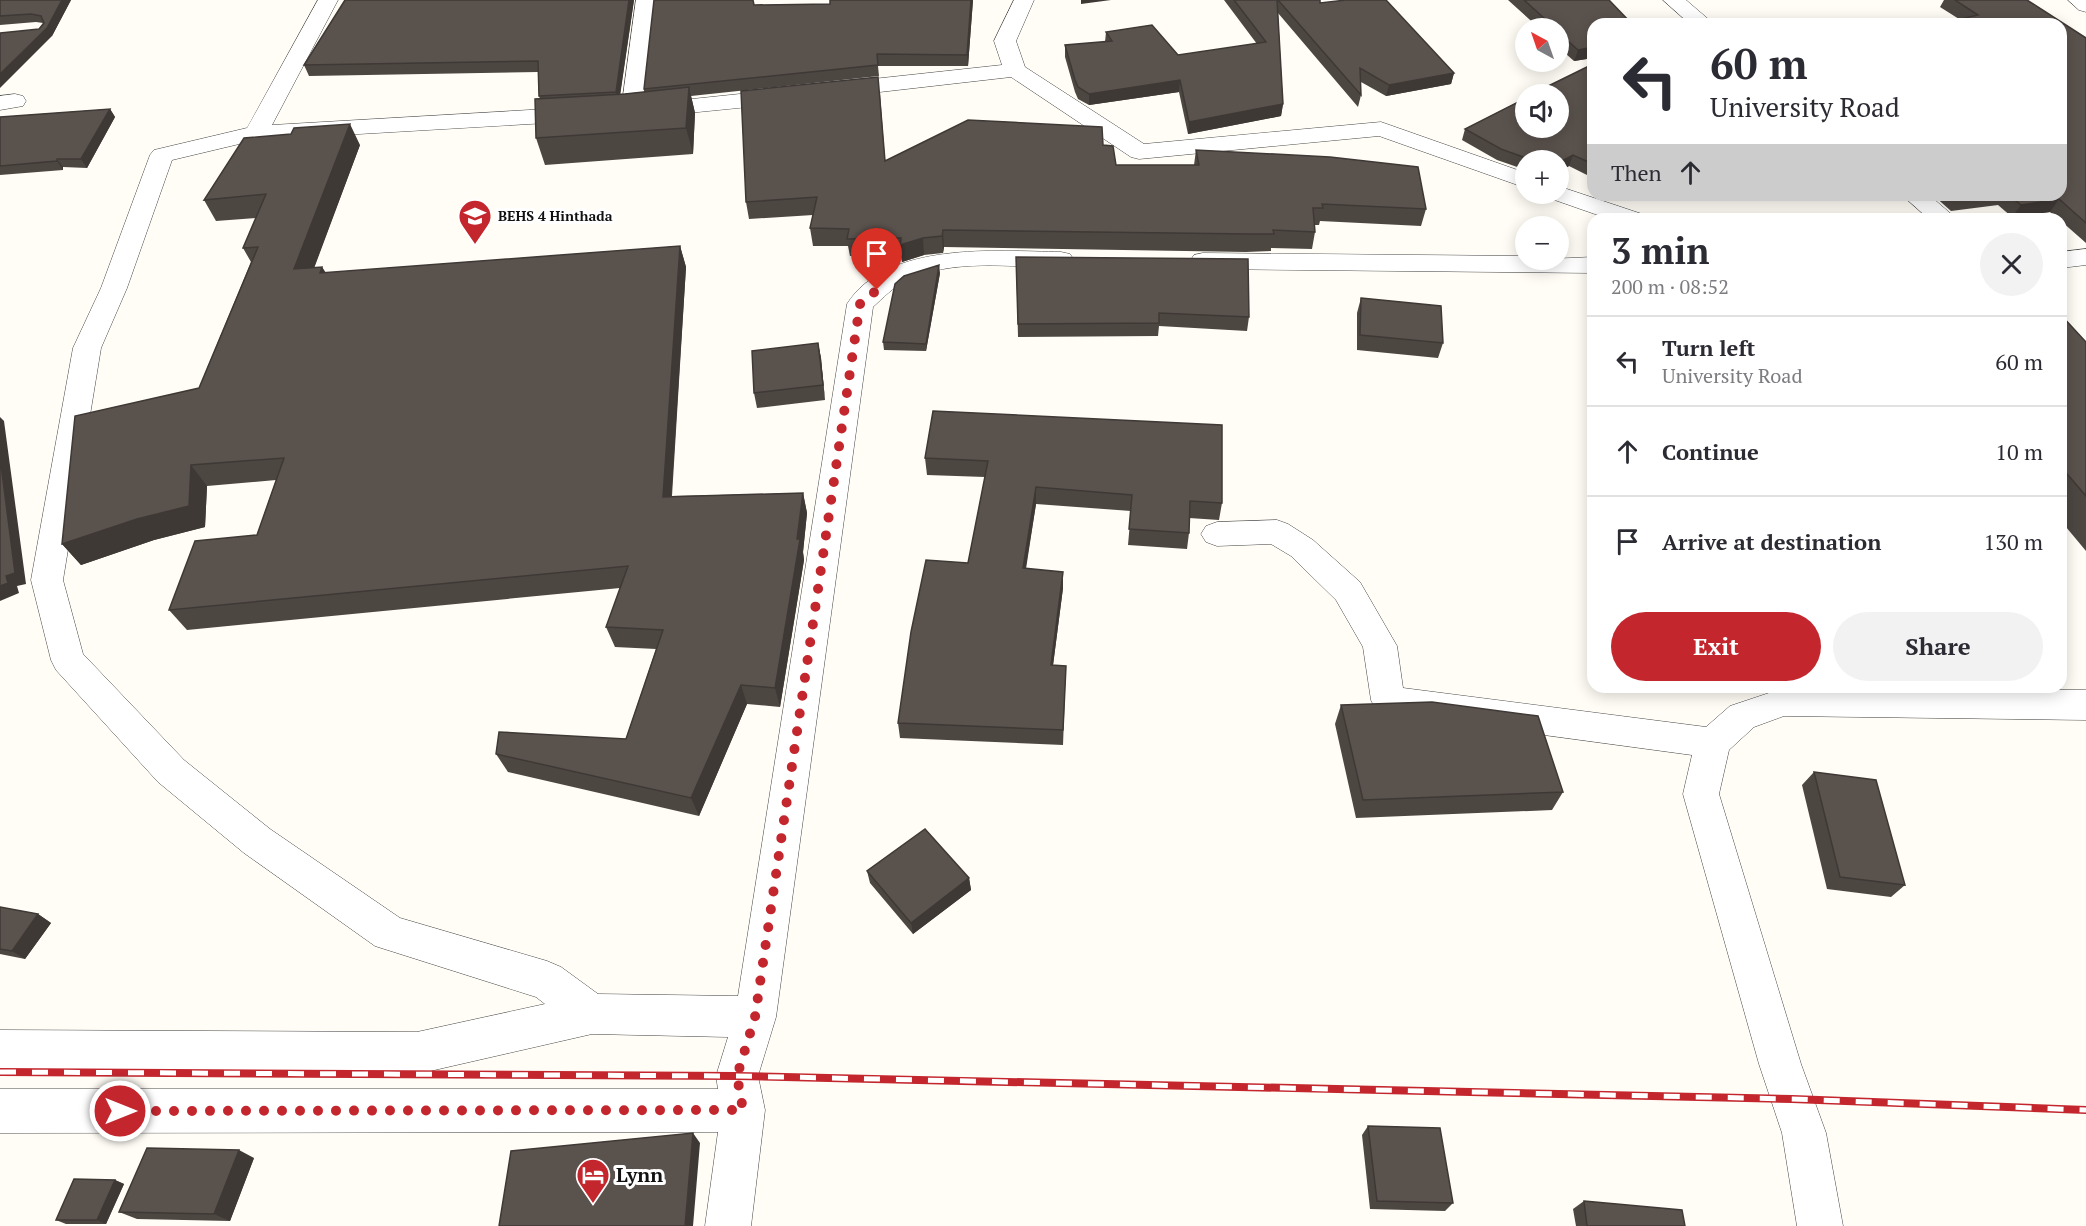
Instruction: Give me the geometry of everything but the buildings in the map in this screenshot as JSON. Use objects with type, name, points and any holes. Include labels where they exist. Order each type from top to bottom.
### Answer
[{"type":"street","points":[[256,133],[328,0]]},
{"type":"street","points":[[632,111],[646,0]]},
{"type":"street","points":[[1024,0],[1005,41],[1015,70],[1139,152],[1381,129],[1515,177]]},
{"type":"street","points":[[1673,0],[1696,18]]},
{"type":"street","points":[[2078,0],[2086,6]]},
{"type":"street","points":[[592,1014],[547,981],[389,933],[257,841],[171,771],[68,660],[47,580],[87,348],[114,288],[162,155],[256,133],[632,111],[764,99],[1015,70]]},
{"type":"street","points":[[1569,197],[1616,213]]},
{"type":"street","points":[[1922,201],[1936,213]]},
{"type":"street","points":[[2067,259],[2086,257]]},
{"type":"street","points":[[728,1226],[740,1093],[755,1017],[860,304],[895,276],[934,262],[1087,260]]},
{"type":"street","points":[[1181,261],[1587,265]]},
{"type":"street","points":[[1217,534],[1277,532],[1302,548],[1348,591],[1380,646],[1388,700],[1713,743]]},
{"type":"street","points":[[1820,1226],[1804,1133],[1780,1064],[1701,794],[1713,743],[1742,716],[1784,702],[2086,705]]},
{"type":"street","points":[[0,1051],[417,1053],[592,1014],[755,1017]]},
{"type":"street","points":[[0,1111],[740,1093]]},
{"type":"railway","points":[[0,1072],[737,1076],[1792,1099],[2086,1110]]},
{"type":"place","name":"BEHS 4 Hinthada","points":[[475,245]]},
{"type":"place","name":"Lynn","points":[[593,1204]]},
{"type":"route","points":[[120,1111],[743,1110],[737,1076],[755,1017],[860,304],[877,290]]}]
